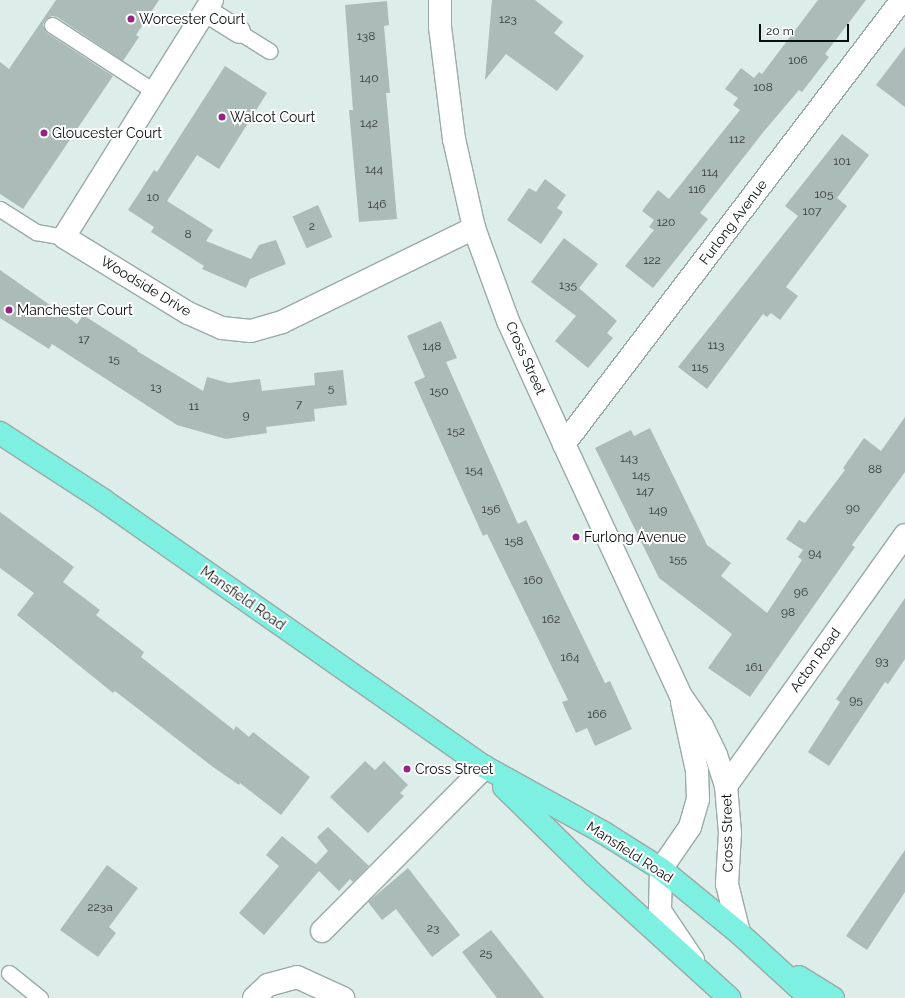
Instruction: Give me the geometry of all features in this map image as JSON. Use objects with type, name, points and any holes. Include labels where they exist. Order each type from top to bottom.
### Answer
[{"type":"highway","name":"Mansfield Road","points":[[0,433],[103,500],[484,767],[604,833],[661,869],[739,933],[810,998]]},
{"type":"highway","name":"Mansfield Road","points":[[484,767],[594,876],[729,998]]},
{"type":"highway","name":"Mansfield Road","points":[[764,955],[833,998]]},
{"type":"street","name":"Cross Street","points":[[440,0],[440,27],[454,139],[474,228],[508,321],[564,444],[681,696],[705,732],[716,755],[726,786],[730,833],[727,884],[739,933]]},
{"type":"street","name":"Furlong Avenue","points":[[564,444],[902,0]]},
{"type":"street","points":[[64,237],[209,5],[239,32]]},
{"type":"street","name":"Woodside Drive","points":[[64,237],[188,313],[222,328],[251,331],[282,322],[474,228]]},
{"type":"street","name":"Acton Road","points":[[690,827],[726,786],[905,535]]},
{"type":"street","name":"Cross Street","points":[[661,869],[690,827],[698,799],[697,770],[681,696]]},
{"type":"street","points":[[322,930],[484,767]]},
{"type":"street","points":[[661,869],[660,911],[702,974]]},
{"type":"street","points":[[254,998],[268,986],[297,977],[342,998]]},
{"type":"lane","points":[[52,25],[155,92]]},
{"type":"lane","points":[[239,32],[269,52]]},
{"type":"lane","points":[[0,209],[36,232],[64,237]]},
{"type":"lane","points":[[9,973],[40,998]]},
{"type":"building","points":[[56,0],[159,0],[136,35],[139,37],[123,61],[57,17],[52,16],[45,20],[43,25],[47,33],[113,76],[23,209],[0,194],[0,62],[9,69]]},
{"type":"building","points":[[492,0],[535,0],[563,22],[554,33],[584,56],[557,91],[506,54],[485,80]]},
{"type":"building","points":[[818,0],[866,0],[825,54],[829,57],[802,92],[799,90],[765,130],[700,213],[708,219],[653,288],[625,266],[654,230],[649,227],[654,220],[642,211],[658,190],[669,199],[740,110],[733,105],[738,98],[725,89],[741,68],[754,78],[759,72],[762,74]]},
{"type":"building","points":[[387,1],[389,25],[384,26],[390,93],[386,93],[397,219],[359,222],[349,110],[353,110],[345,5]]},
{"type":"building","points":[[905,47],[905,107],[876,85]]},
{"type":"building","points":[[225,66],[267,93],[219,169],[197,155],[167,201],[213,230],[206,241],[251,259],[259,245],[276,240],[286,264],[250,279],[246,288],[202,269],[204,266],[151,232],[154,227],[128,210],[154,170],[157,172]]},
{"type":"building","points":[[842,134],[869,155],[837,198],[847,206],[786,287],[798,296],[780,320],[771,313],[767,317],[763,314],[707,389],[678,367],[798,216],[785,206]]},
{"type":"building","points":[[545,179],[566,195],[557,208],[563,212],[541,244],[507,220],[529,188],[536,192]]},
{"type":"building","points":[[318,205],[332,237],[307,248],[292,216]]},
{"type":"building","points":[[564,238],[598,264],[579,288],[617,321],[607,333],[613,338],[588,368],[555,341],[576,316],[531,282]]},
{"type":"building","points":[[0,270],[77,324],[83,315],[138,350],[137,351],[203,391],[207,377],[229,383],[260,379],[262,391],[315,385],[314,373],[343,370],[347,405],[314,409],[315,421],[266,427],[267,433],[226,439],[177,425],[52,344],[49,349],[0,318]]},
{"type":"building","points":[[441,321],[457,358],[446,362],[518,524],[526,520],[605,683],[610,681],[632,729],[595,746],[587,728],[576,733],[562,702],[568,700],[487,534],[483,536],[414,382],[425,377],[407,336]]},
{"type":"building","points":[[905,417],[905,472],[852,545],[855,547],[750,697],[708,668],[732,634],[659,578],[595,448],[631,430],[634,436],[650,428],[707,545],[731,563],[721,576],[767,613],[802,560],[798,557],[803,550],[786,539],[799,520],[805,523],[845,470],[843,468],[864,438],[881,451]]},
{"type":"building","points":[[0,512],[74,567],[63,582],[100,610],[96,615],[144,652],[141,657],[234,730],[236,726],[249,737],[253,732],[310,777],[281,815],[240,783],[239,785],[213,767],[115,691],[113,693],[17,615],[34,593],[0,568]]},
{"type":"building","points":[[905,598],[905,659],[888,684],[885,682],[829,766],[808,752],[840,702],[836,699]]},
{"type":"building","points":[[365,761],[375,770],[384,761],[408,785],[400,793],[404,796],[368,833],[330,797]]},
{"type":"building","points":[[328,827],[369,866],[353,882],[350,879],[339,891],[319,871],[264,935],[239,913],[279,866],[266,855],[282,836],[316,864],[328,851],[317,837]]},
{"type":"building","points":[[905,850],[905,892],[867,950],[846,936]]},
{"type":"building","points":[[107,865],[138,888],[109,927],[116,933],[98,957],[60,930]]},
{"type":"building","points":[[408,868],[460,935],[432,957],[396,909],[382,920],[368,902]]},
{"type":"building","points":[[491,930],[544,998],[497,998],[462,952]]},
{"type":"place","name":"Worcester Court","points":[[131,19]]},
{"type":"place","name":"Walcot Court","points":[[222,117]]},
{"type":"place","name":"Gloucester Court","points":[[44,133]]},
{"type":"place","name":"Manchester Court","points":[[9,310]]},
{"type":"place","name":"Furlong Avenue","points":[[576,537]]},
{"type":"place","name":"Cross Street","points":[[407,769]]}]
